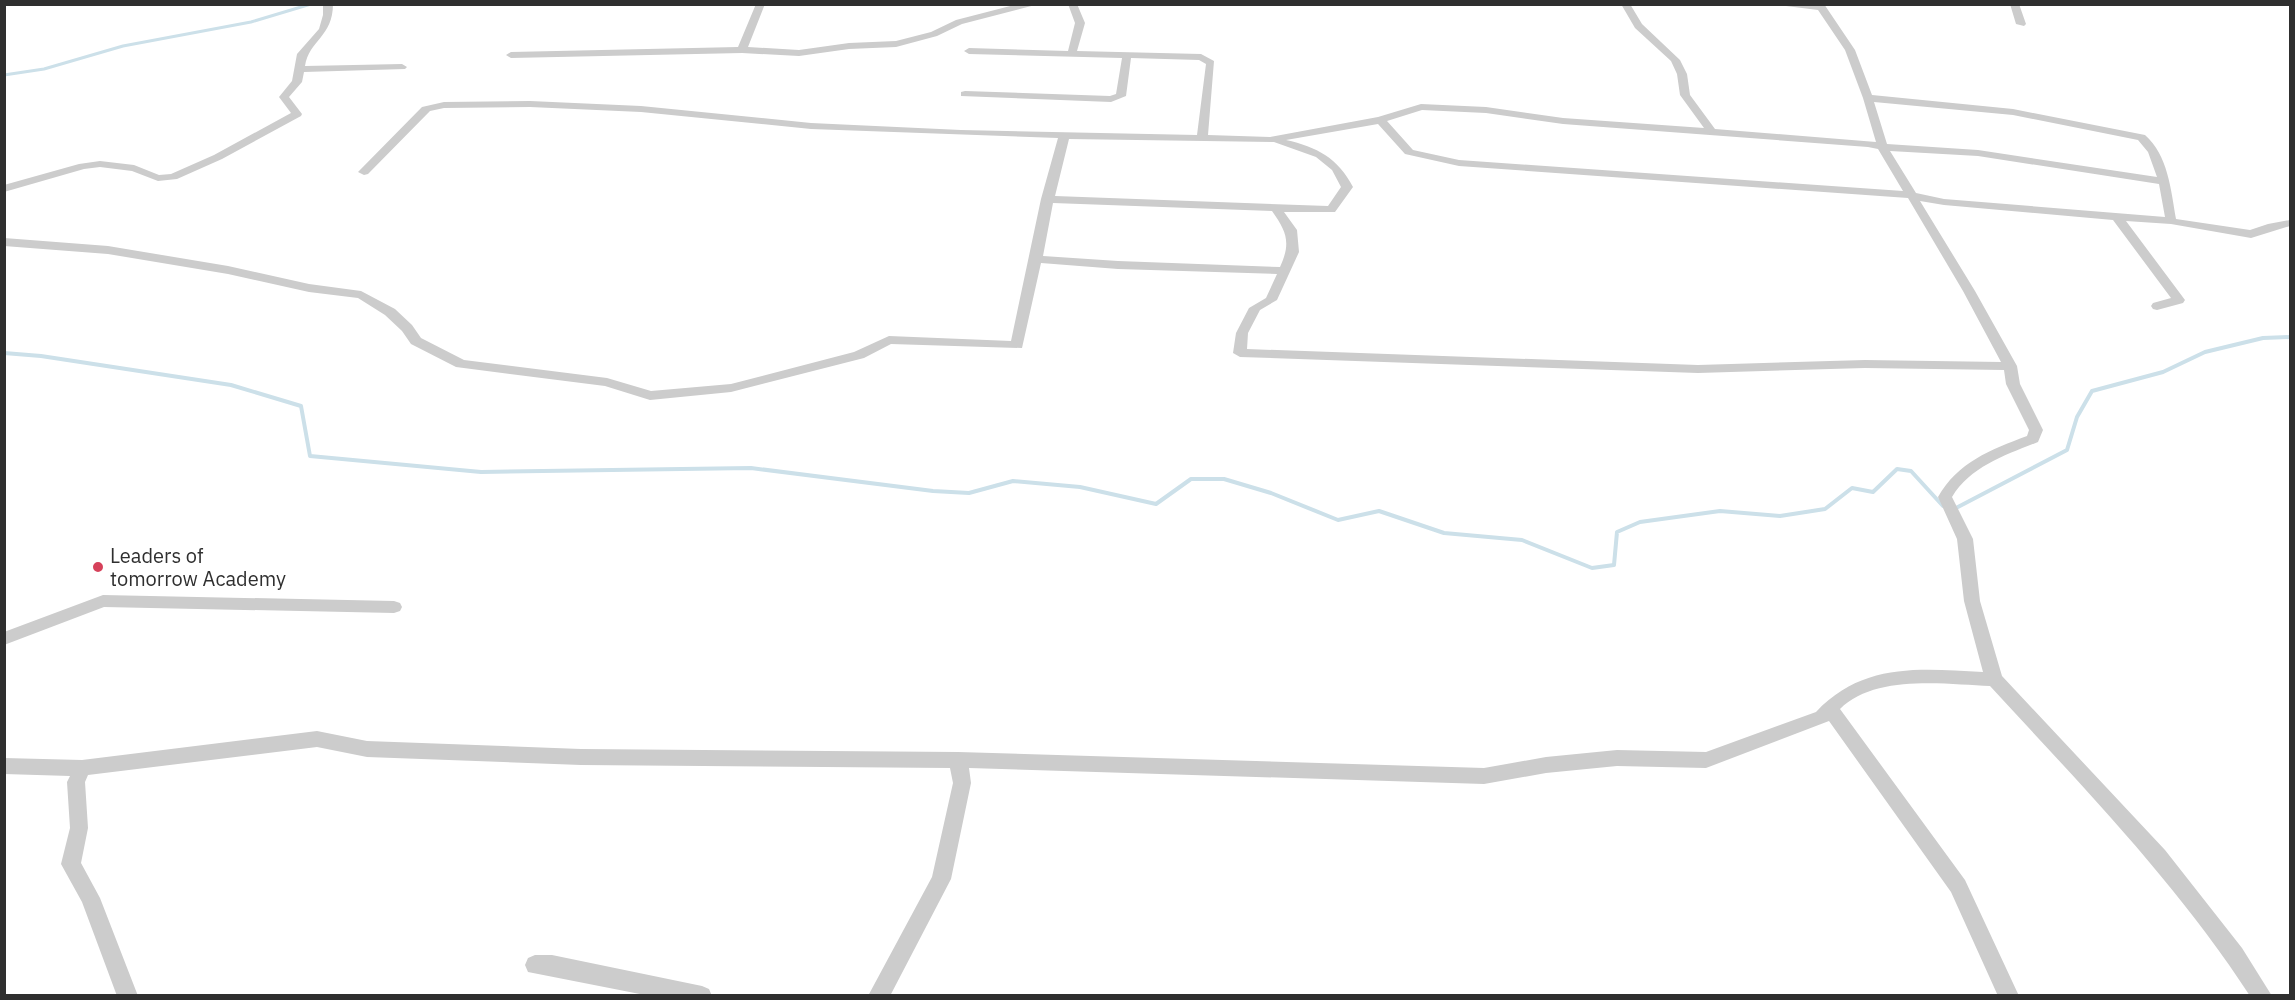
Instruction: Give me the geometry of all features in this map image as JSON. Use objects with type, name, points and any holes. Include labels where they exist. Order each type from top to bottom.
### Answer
[{"type":"street","points":[[4,189],[83,166],[100,164],[134,168],[158,178],[176,176],[297,114],[284,97],[297,82],[302,54],[323,30],[328,15],[328,4]]},
{"type":"street","points":[[742,50],[761,4]]},
{"type":"street","points":[[511,55],[742,50],[799,53],[849,46],[896,44],[933,34],[959,22],[1035,4]]},
{"type":"street","points":[[1072,4],[1080,23],[1072,52]]},
{"type":"street","points":[[1625,4],[1638,26],[1675,60],[1682,74],[1685,95],[1712,132]]},
{"type":"street","points":[[1774,4],[1820,6],[1850,50],[1868,98],[1882,146],[1969,291],[2010,366],[2013,384],[2036,430],[2033,439],[1979,460],[1950,486],[1945,497],[1965,539],[1972,600],[1994,679],[2158,856],[2235,955],[2262,996]]},
{"type":"street","points":[[2014,4],[2021,24]]},
{"type":"street","points":[[969,51],[1201,57],[1210,63],[1202,139]]},
{"type":"street","points":[[965,94],[1112,99],[1121,96],[1126,55]]},
{"type":"street","points":[[301,69],[402,67]]},
{"type":"street","points":[[1868,98],[2013,112],[2124,132],[2149,142],[2163,181],[2171,220]]},
{"type":"street","points":[[364,172],[426,109],[444,105],[530,104],[641,109],[811,126],[1064,136],[1270,140],[1302,146],[1323,157],[1340,170],[1347,187],[1331,210],[1047,199]]},
{"type":"street","points":[[1270,140],[1380,120],[1421,107],[1486,110],[1563,121],[1882,146],[1903,150],[1978,153],[2163,181]]},
{"type":"street","points":[[1380,120],[1410,152],[1459,163],[1910,195],[1944,202],[2118,218],[2171,220],[2250,234],[2272,226],[2290,223]]},
{"type":"street","points":[[4,242],[108,250],[228,270],[309,288],[361,295],[390,312],[406,327],[416,341],[461,364],[485,369],[579,377],[631,388],[650,396],[730,388],[859,355],[889,340],[1017,345],[1037,259],[1047,199],[1064,136]]},
{"type":"street","points":[[1276,208],[1291,230],[1293,252],[1270,300],[1256,308],[1242,333],[1240,353],[1698,369],[1864,364],[2010,366]]},
{"type":"street","points":[[2118,218],[2179,300],[2157,306]]},
{"type":"street","points":[[1037,259],[1140,266],[1283,270]]},
{"type":"street","points":[[4,639],[103,601],[394,608]]},
{"type":"street","points":[[4,766],[82,768],[317,740],[367,749],[570,756],[958,760],[1484,776],[1546,765],[1617,758],[1706,760],[1822,717],[1830,706],[1860,687],[1901,676],[1994,679]]},
{"type":"street","points":[[1830,706],[1958,886],[2009,996]]},
{"type":"street","points":[[878,996],[941,879],[962,783],[958,760]]},
{"type":"street","points":[[82,768],[76,782],[79,828],[71,864],[90,898],[129,996]]},
{"type":"street","points":[[535,965],[552,965],[702,996]]},
{"type":"waterway","points":[[4,75],[44,69],[123,46],[251,22],[311,4]]},
{"type":"waterway","points":[[1956,508],[2067,450],[2077,417],[2092,391],[2163,372],[2205,352],[2263,338],[2290,337]]},
{"type":"waterway","points":[[4,353],[41,356],[231,385],[301,406],[310,456],[481,472],[751,468],[933,491],[969,493],[1013,481],[1080,487],[1156,504],[1191,479],[1224,479],[1271,493],[1338,520],[1379,511],[1444,533],[1522,540],[1592,568],[1614,565],[1617,532],[1640,522],[1720,511],[1780,516],[1825,509],[1852,488],[1873,492],[1897,469],[1911,471],[1943,506]]},
{"type":"place","name":"Leaders of tomorrow Academy","points":[[98,567]]}]
